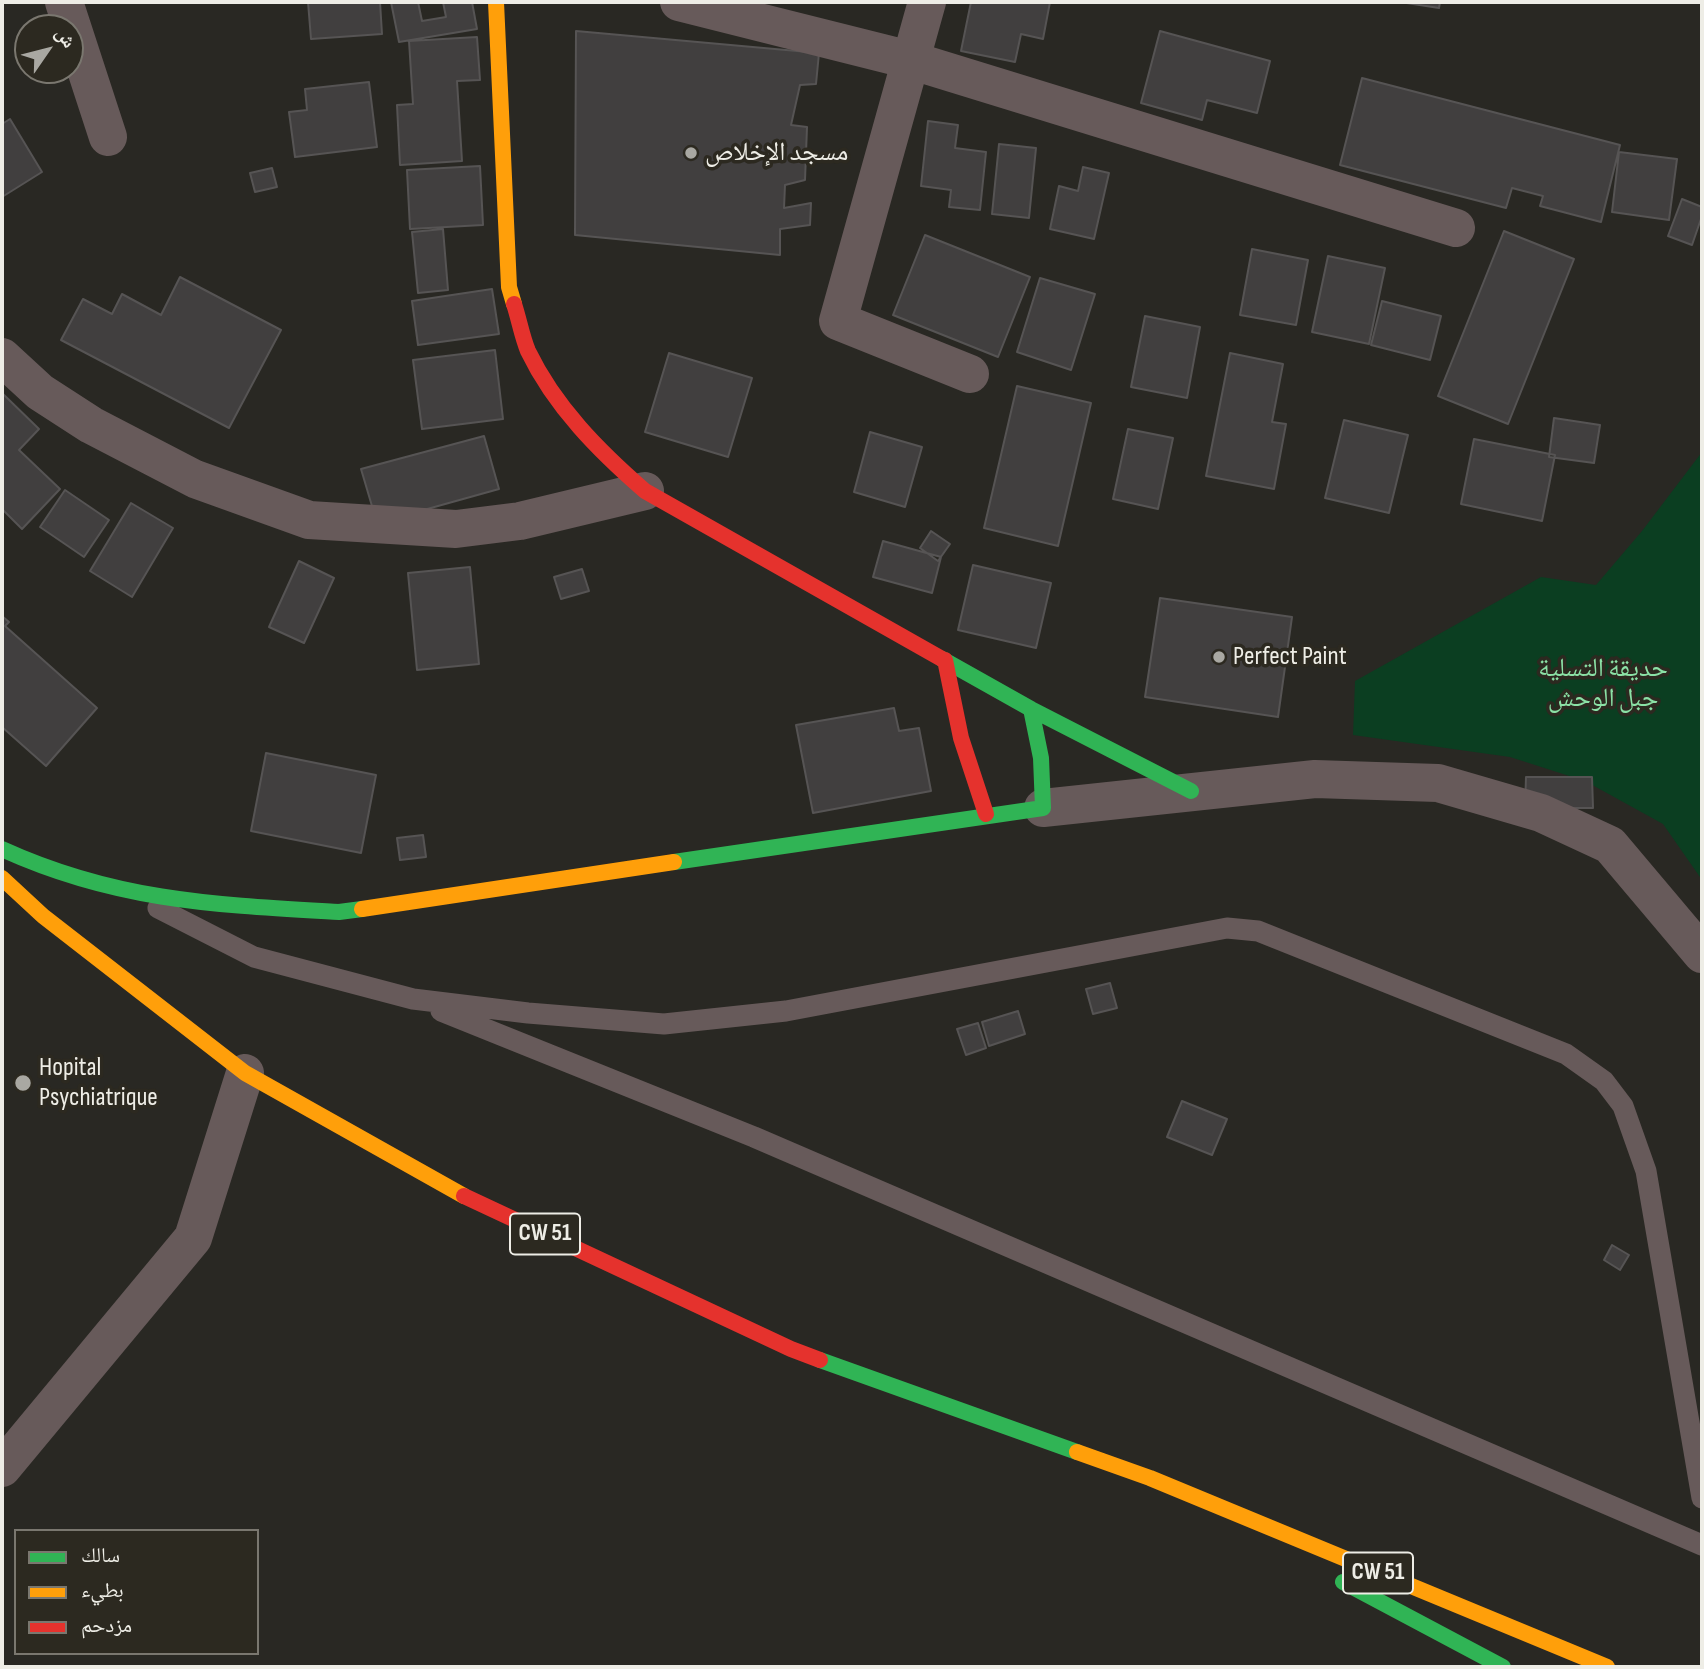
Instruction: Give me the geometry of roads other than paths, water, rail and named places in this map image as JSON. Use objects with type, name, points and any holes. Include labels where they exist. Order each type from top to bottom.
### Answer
[{"type":"street","points":[[64,2],[108,137]]},
{"type":"street","points":[[496,2],[509,287],[528,350],[562,408],[610,461],[645,491],[1031,709],[1191,791]]},
{"type":"street","points":[[679,2],[910,61],[1456,228]]},
{"type":"street","points":[[927,2],[838,321],[970,374]]},
{"type":"street","points":[[2,357],[40,392],[91,425],[195,479],[309,520],[456,529],[520,522],[645,491]]},
{"type":"street","points":[[944,660],[951,710],[959,741],[986,814]]},
{"type":"street","points":[[1031,709],[1041,747],[1043,808]]},
{"type":"street","points":[[2,849],[46,869],[125,891],[197,904],[339,912],[986,814],[1315,779],[1438,783],[1541,813],[1610,845],[1702,954]]},
{"type":"street","name":"CW 51","points":[[2,878],[43,916],[245,1073],[450,1189],[791,1349],[1150,1478],[1607,1667]]},
{"type":"street","points":[[2,1468],[193,1238],[245,1073]]},
{"type":"street","name":"CW 51","points":[[1150,1478],[1296,1556]]},
{"type":"street","name":"CW 51","points":[[1332,1576],[1503,1667]]},
{"type":"lane","points":[[125,891],[254,957],[413,999],[767,1143],[1702,1545]]},
{"type":"lane","points":[[413,999],[664,1024],[786,1011],[1227,928],[1258,931],[1566,1054],[1604,1082],[1623,1106],[1646,1171],[1696,1425],[1702,1498]]},
{"type":"place","name":"مسجد الإخلاص","points":[[691,153]]},
{"type":"place","name":"Perfect Paint","points":[[1219,657]]},
{"type":"place","name":"Hopital Psychiatrique","points":[[23,1083]]},
{"type":"park label","name":"حديقة التسلية جبل الوحش","points":[[1603,684]]}]
